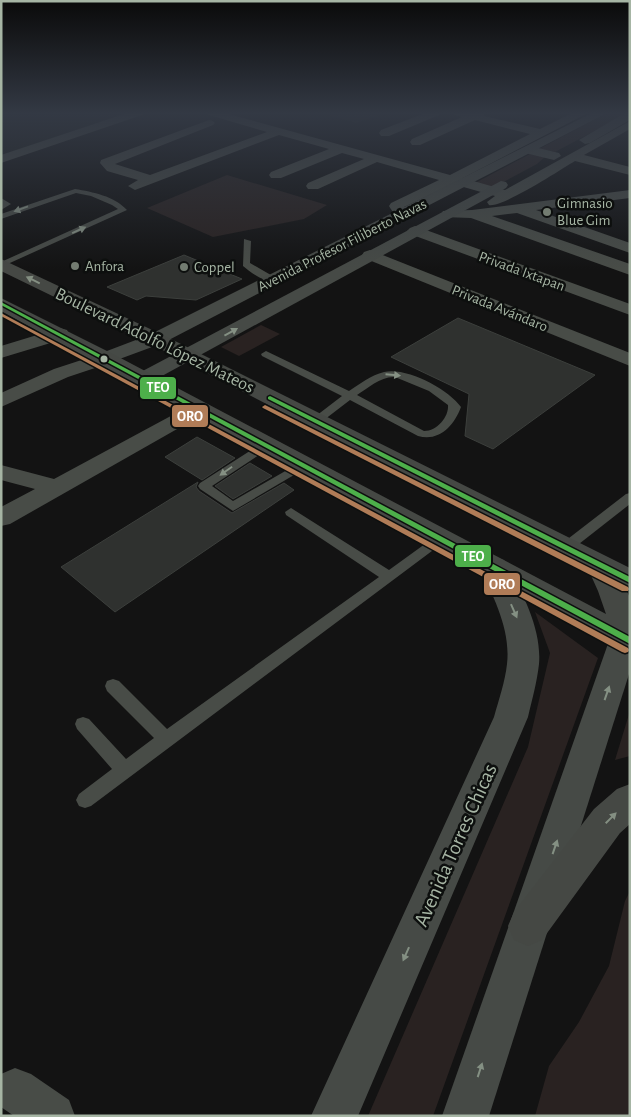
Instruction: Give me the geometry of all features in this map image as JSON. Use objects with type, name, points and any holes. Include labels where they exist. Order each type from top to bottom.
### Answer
[{"type":"main road","name":"Avenida Profesor Filiberto Navas","points":[[106,358],[156,340],[402,214],[459,181],[495,165]]},
{"type":"main road","name":"Avenida Profesor Filiberto Navas","points":[[144,378],[188,356],[415,231],[461,212],[539,165]]},
{"type":"main road","name":"Boulevard Adolfo López Mateos","points":[[2,265],[188,356],[630,580]]},
{"type":"main road","name":"Boulevard Adolfo López Mateos","points":[[1,303],[200,408],[627,640]]},
{"type":"main road","points":[[465,1116],[528,926],[627,640],[608,579],[599,565]]},
{"type":"main road","name":"Avenida Torres Chicas","points":[[334,1116],[511,718],[520,679],[524,647],[519,624],[494,567]]},
{"type":"main road","points":[[528,926],[607,821],[630,801]]},
{"type":"street","points":[[109,165],[112,168],[152,180]]},
{"type":"street","points":[[132,188],[191,165]]},
{"type":"street","points":[[300,165],[280,173],[319,184],[360,165]]},
{"type":"street","points":[[402,165],[459,181],[488,197],[516,208],[630,248]]},
{"type":"street","points":[[459,181],[486,165]]},
{"type":"street","points":[[488,197],[508,195],[561,165]]},
{"type":"street","points":[[607,165],[630,171]]},
{"type":"street","points":[[461,212],[516,208],[630,194]]},
{"type":"street","points":[[461,212],[630,270]]},
{"type":"street","points":[[596,237],[608,215]]},
{"type":"street","name":"Privada Ixtapan","points":[[415,231],[630,310]]},
{"type":"street","name":"Privada Avándaro","points":[[370,255],[630,360]]},
{"type":"street","points":[[1,352],[60,334]]},
{"type":"street","points":[[1,402],[62,373],[106,358]]},
{"type":"street","points":[[1,518],[200,408]]},
{"type":"street","points":[[1,472],[57,487]]},
{"type":"street","points":[[16,1090],[53,1116]]},
{"type":"lane","points":[[1,216],[75,191],[93,194],[115,203],[123,210],[2,265]]},
{"type":"lane","points":[[1,200],[7,204],[1,208]]},
{"type":"lane","points":[[247,242],[246,264],[253,270],[273,280]]},
{"type":"lane","points":[[266,354],[351,396],[417,432],[426,435],[434,434],[443,427],[455,407],[450,400],[434,389],[393,374],[376,378],[351,396],[316,421]]},
{"type":"lane","points":[[266,444],[204,486],[233,507],[305,465]]},
{"type":"lane","points":[[566,548],[630,497]]},
{"type":"lane","points":[[291,512],[390,577]]},
{"type":"lane","points":[[85,800],[441,539]]},
{"type":"lane","points":[[113,686],[166,739]]},
{"type":"lane","points":[[83,724],[125,771]]},
{"type":"shaded area","points":[[509,165],[535,165],[492,188],[475,183]]},
{"type":"shaded area","points":[[227,175],[327,205],[304,219],[213,237],[147,208]]},
{"type":"shaded area","points":[[261,325],[280,334],[239,356],[221,347]]},
{"type":"shaded area","points":[[535,612],[598,658],[433,1116],[368,1116],[528,747],[550,653]]},
{"type":"shaded area","points":[[630,711],[630,756],[615,760]]},
{"type":"shaded area","points":[[630,891],[630,1116],[535,1116],[549,1066],[579,1022],[609,966],[625,901]]},
{"type":"building","name":"Coppel","points":[[184,255],[242,279],[196,300],[146,296],[137,300],[107,287]]},
{"type":"building","points":[[458,318],[595,375],[493,449],[465,436],[469,394],[391,357]]},
{"type":"building","points":[[197,437],[235,458],[202,480],[165,457]]},
{"type":"building","points":[[250,463],[272,476],[233,499],[215,486]]},
{"type":"building","points":[[198,482],[196,487],[199,491],[232,513],[284,483],[294,490],[115,612],[61,567]]},
{"type":"transit line","name":"TEO","points":[[1,303],[630,641]]},
{"type":"transit line","name":"ORO","points":[[1,314],[625,650]]},
{"type":"transit line","name":"TEO","points":[[270,398],[630,580]]},
{"type":"transit line","name":"ORO","points":[[265,407],[625,589]]},
{"type":"place","name":"Gimnasio Blue Gim","points":[[547,212]]},
{"type":"place","name":"Anfora","points":[[75,266]]},
{"type":"place","name":"Coppel","points":[[184,267]]}]
